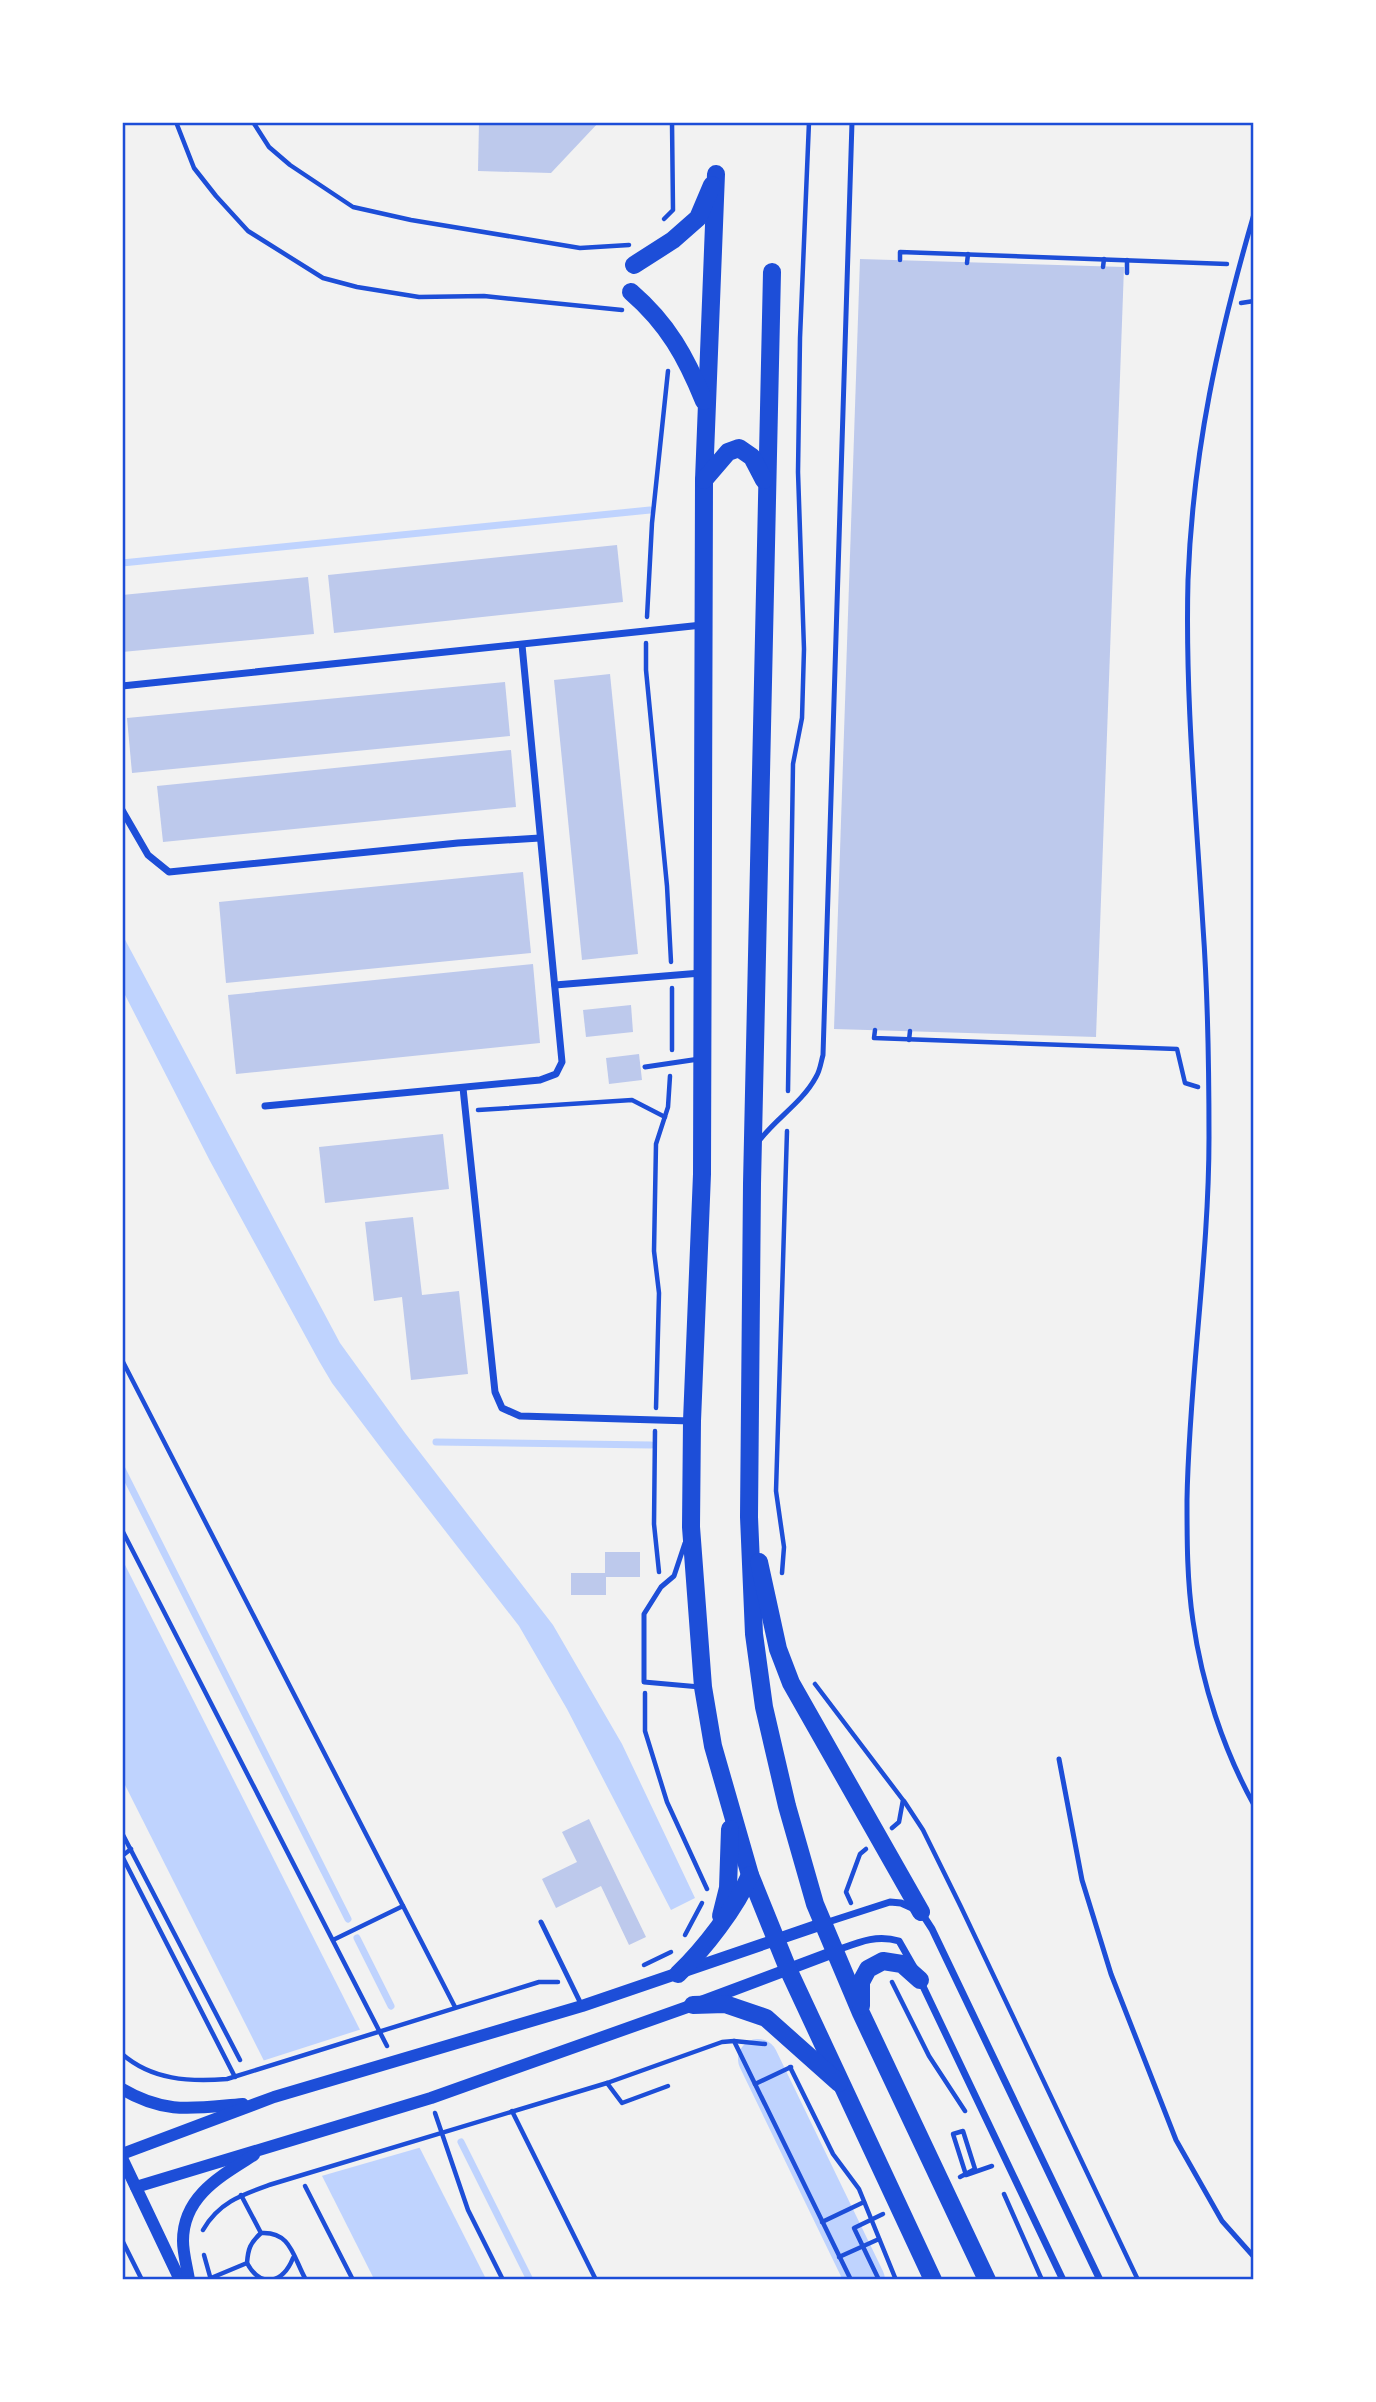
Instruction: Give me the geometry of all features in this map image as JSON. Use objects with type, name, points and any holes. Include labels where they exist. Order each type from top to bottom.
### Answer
[{"type":"main road","points":[[635,265],[673,240],[698,218],[716,174],[704,480],[702,1174],[692,1421],[691,1527],[703,1687],[713,1746],[730,1811],[750,1875],[775,1940],[933,2280]]},
{"type":"main road","points":[[772,272],[752,1149],[749,1517],[754,1634],[764,1707],[787,1806],[822,1924],[860,2013],[987,2280]]},
{"type":"main road","points":[[631,292],[661,321],[688,362],[706,408]]},
{"type":"main road","points":[[704,480],[728,452],[739,448],[752,457],[766,486]]},
{"type":"main road","points":[[749,1517],[778,1649],[792,1683],[921,1912]]},
{"type":"main road","points":[[719,1924],[728,1888],[730,1811]]},
{"type":"main road","points":[[678,1974],[701,1950],[742,1895],[750,1875]]},
{"type":"main road","points":[[860,2013],[861,1982],[868,1969],[883,1961],[902,1964],[920,1980]]},
{"type":"main road","points":[[693,2006],[725,2004],[766,2018],[844,2088]]},
{"type":"street","points":[[122,686],[703,624]]},
{"type":"street","points":[[265,1106],[540,1080],[556,1074],[562,1062],[522,645]]},
{"type":"street","points":[[122,810],[148,855],[169,872],[458,843],[540,838]]},
{"type":"street","points":[[555,985],[702,972]]},
{"type":"street","points":[[463,1088],[495,1392],[502,1408],[520,1416],[692,1421]]},
{"type":"street","points":[[180,2280],[122,2156],[274,2097],[582,2006],[890,1902],[901,1903],[921,1912],[953,1970],[1100,2280]]},
{"type":"street","points":[[136,2187],[430,2098],[693,2006],[866,1939],[884,1936],[899,1941],[911,1958],[1063,2280]]},
{"type":"street","points":[[122,2089],[158,2106],[179,2108],[260,2102]]},
{"type":"street","points":[[189,2280],[183,2242],[185,2224],[192,2206],[211,2183],[269,2145]]},
{"type":"lane","points":[[752,1149],[817,1076],[823,1055],[852,122]]},
{"type":"lane","points":[[1254,215],[1227,306],[1205,410],[1188,580],[1191,760],[1203,928],[1209,1144],[1188,1471],[1187,1554],[1192,1620],[1202,1668],[1220,1727],[1241,1781],[1254,1805]]},
{"type":"lane","points":[[645,1067],[702,1058]]},
{"type":"lane","points":[[691,1527],[674,1576],[660,1587],[644,1614],[645,1682],[703,1687]]},
{"type":"lane","points":[[1059,1759],[1082,1880],[1111,1974],[1177,2140],[1222,2221],[1254,2257]]},
{"type":"lane","points":[[541,1922],[582,2006]]},
{"type":"path","points":[[176,122],[194,168],[248,231],[323,278],[419,298],[484,296],[634,313]]},
{"type":"path","points":[[253,122],[268,147],[290,166],[353,207],[411,220],[580,248],[635,244]]},
{"type":"path","points":[[659,223],[673,210],[672,122]]},
{"type":"path","points":[[782,1580],[784,1547],[776,1491],[788,1111],[793,764],[802,718],[804,649],[798,472],[800,338],[809,122]]},
{"type":"path","points":[[900,260],[901,251],[1228,264]]},
{"type":"path","points":[[935,253],[935,261]]},
{"type":"path","points":[[967,263],[968,254]]},
{"type":"path","points":[[1000,255],[1000,264]]},
{"type":"path","points":[[1034,264],[1035,257]]},
{"type":"path","points":[[1067,258],[1067,266]]},
{"type":"path","points":[[1103,267],[1104,259]]},
{"type":"path","points":[[1127,260],[1127,273]]},
{"type":"path","points":[[660,1587],[653,1524],[659,1293],[654,1251],[656,1144],[665,1117],[671,1064],[672,974],[667,886],[646,670],[646,631],[649,557],[668,371]]},
{"type":"path","points":[[874,1030],[874,1038],[1177,1049],[1185,1083]]},
{"type":"path","points":[[909,1040],[910,1031]]},
{"type":"path","points":[[943,1032],[943,1040]]},
{"type":"path","points":[[976,1033],[976,1042]]},
{"type":"path","points":[[1011,1034],[1011,1043]]},
{"type":"path","points":[[1044,1035],[1044,1044]]},
{"type":"path","points":[[1080,1037],[1080,1045]]},
{"type":"path","points":[[465,1111],[632,1100],[665,1117]]},
{"type":"path","points":[[122,1360],[454,2007]]},
{"type":"path","points":[[122,1530],[379,2031],[389,2064]]},
{"type":"path","points":[[811,1680],[821,1689],[923,1830],[1138,2280]]},
{"type":"path","points":[[645,1682],[645,1731],[667,1802],[708,1892],[682,1941]]},
{"type":"path","points":[[854,1912],[846,1892],[860,1854],[899,1822],[903,1800]]},
{"type":"path","points":[[122,1833],[240,2060]]},
{"type":"path","points":[[131,1849],[122,1856],[235,2077]]},
{"type":"path","points":[[332,1940],[402,1906]]},
{"type":"path","points":[[640,1966],[676,1950]]},
{"type":"path","points":[[883,1961],[929,2056],[972,2119]]},
{"type":"path","points":[[122,2054],[151,2073],[176,2079],[199,2082],[235,2077],[539,1982],[572,1982]]},
{"type":"path","points":[[734,2041],[841,2256],[850,2280]]},
{"type":"path","points":[[202,2239],[210,2217],[227,2202],[241,2195],[607,2083],[722,2042],[766,2045]]},
{"type":"path","points":[[784,2057],[833,2154],[859,2189],[896,2280]]},
{"type":"path","points":[[757,2083],[791,2067]]},
{"type":"path","points":[[607,2083],[622,2103],[667,2086]]},
{"type":"path","points":[[430,2098],[468,2210],[503,2280]]},
{"type":"path","points":[[512,2111],[596,2280]]},
{"type":"path","points":[[975,2169],[963,2131],[953,2134],[966,2175],[992,2166]]},
{"type":"path","points":[[988,2153],[998,2178]]},
{"type":"path","points":[[305,2186],[353,2280]]},
{"type":"path","points":[[1002,2191],[1042,2280]]},
{"type":"path","points":[[241,2195],[261,2233]]},
{"type":"path","points":[[823,2221],[864,2202]]},
{"type":"path","points":[[854,2228],[879,2280]]},
{"type":"path","points":[[261,2233],[280,2235],[288,2241],[306,2280]]},
{"type":"path","points":[[261,2233],[248,2248],[247,2263],[252,2273],[263,2279],[277,2279],[288,2272],[294,2257]]},
{"type":"path","points":[[841,2256],[880,2239]]},
{"type":"path","points":[[122,2240],[142,2280]]},
{"type":"path","points":[[201,2247],[211,2279],[247,2263]]},
{"type":"water","points":[[122,934],[340,1343],[405,1433],[553,1625],[622,1744],[695,1898],[671,1910],[567,1709],[519,1626],[332,1383],[210,1161],[123,991]]},
{"type":"water","points":[[122,1559],[486,2279],[374,2279],[123,1781]]},
{"type":"pier","points":[[362,2029],[422,2147],[318,2177],[259,2062]]},
{"type":"building","points":[[479,122],[599,122],[551,173],[478,171]]},
{"type":"building","points":[[860,259],[1124,267],[1096,1037],[834,1029]]},
{"type":"building","points":[[617,545],[623,602],[334,633],[328,575]]},
{"type":"building","points":[[308,577],[314,634],[122,652],[122,595]]},
{"type":"building","points":[[610,674],[638,954],[582,960],[554,680]]},
{"type":"building","points":[[505,682],[510,736],[132,773],[127,718]]},
{"type":"building","points":[[511,750],[516,807],[163,842],[157,786]]},
{"type":"building","points":[[523,872],[531,953],[226,983],[219,902]]},
{"type":"building","points":[[533,964],[540,1043],[236,1074],[228,995]]},
{"type":"building","points":[[631,1005],[633,1032],[586,1037],[583,1010]]},
{"type":"building","points":[[639,1054],[642,1080],[609,1084],[606,1058]]},
{"type":"building","points":[[443,1134],[449,1189],[325,1203],[319,1147]]},
{"type":"building","points":[[413,1217],[422,1295],[459,1291],[468,1374],[411,1380],[402,1297],[374,1301],[365,1222]]},
{"type":"building","points":[[605,1552],[640,1552],[640,1577],[606,1577],[606,1595],[571,1595],[571,1573],[605,1573]]},
{"type":"building","points":[[589,1819],[646,1937],[629,1945],[601,1886],[556,1908],[542,1879],[577,1862],[562,1832]]},
{"type":"waterway","points":[[122,563],[650,510]]},
{"type":"waterway","points":[[436,1442],[651,1445]]},
{"type":"waterway","points":[[122,1469],[348,1919]]},
{"type":"waterway","points":[[357,1938],[391,2006]]},
{"type":"waterway","points":[[758,2059],[865,2280]]},
{"type":"waterway","points":[[461,2142],[530,2280]]}]
